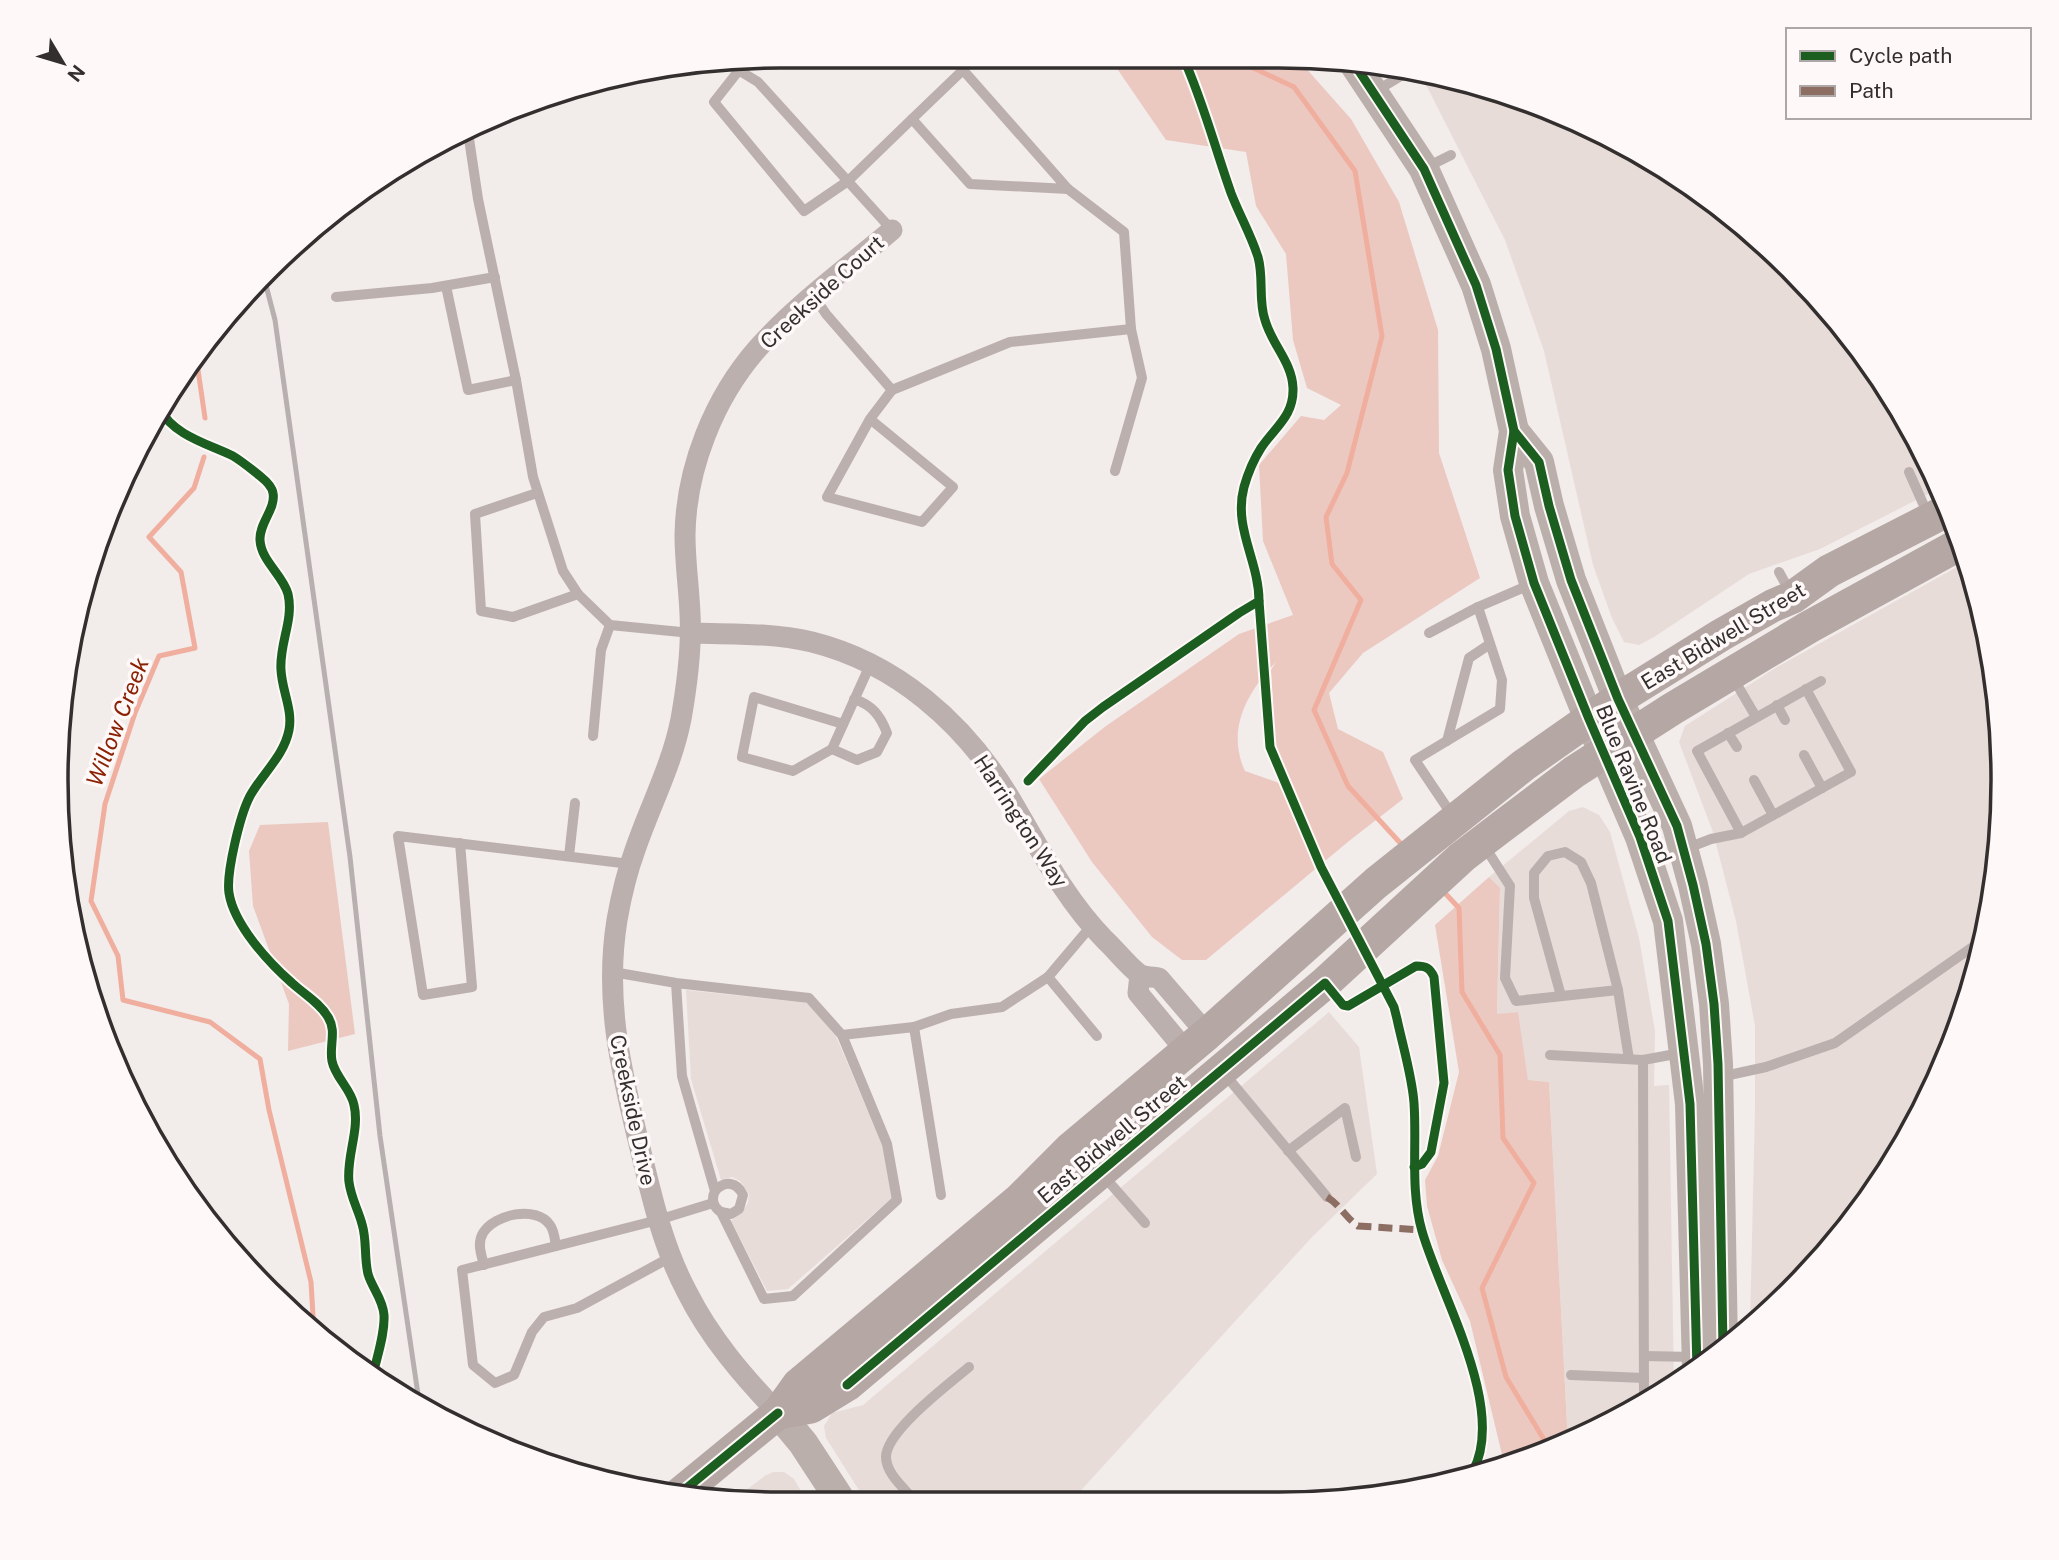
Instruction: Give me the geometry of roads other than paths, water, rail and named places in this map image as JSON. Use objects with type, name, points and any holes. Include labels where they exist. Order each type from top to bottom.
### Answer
[{"type":"main road","name":"Blue Ravine Road","points":[[1360,73],[1423,169],[1476,285],[1496,349],[1514,431],[1508,470],[1515,516],[1534,583],[1640,837],[1668,921],[1690,1104],[1707,1348]]},
{"type":"main road","name":"Blue Ravine Road","points":[[1514,431],[1539,462],[1571,580],[1618,699],[1677,826],[1706,944],[1714,1004],[1720,1143],[1709,1347]]},
{"type":"main road","name":"East Bidwell Street","points":[[689,1486],[778,1413],[798,1385],[1019,1200],[1070,1149],[1451,822],[1535,757],[1618,699],[1772,606],[1786,584],[1829,571],[1939,514]]},
{"type":"main road","points":[[1816,623],[1839,599],[1933,541],[1940,515]]},
{"type":"main road","name":"East Bidwell Street","points":[[778,1413],[811,1407],[847,1385],[1056,1210],[1078,1165],[1093,1165],[1221,1070],[1325,983],[1472,849],[1574,772],[1731,673],[1952,549]]},
{"type":"main road","points":[[1221,1070],[1217,1059],[1220,1050],[1329,954],[1384,877]]},
{"type":"main road","points":[[1093,1165],[1184,1074],[1196,1042]]},
{"type":"main road","points":[[1683,1053],[1694,1058],[1706,1079],[1707,1123],[1720,1143]]},
{"type":"main road","name":"Creekside Drive","points":[[778,1413],[803,1443],[835,1492]]},
{"type":"street","name":"Creekside Court","points":[[691,633],[685,533],[688,502],[703,442],[722,400],[744,365],[778,327],[892,230]]},
{"type":"street","name":"Harrington Way","points":[[691,633],[782,637],[812,642],[842,651],[870,665],[910,687],[935,706],[967,739],[1007,793],[1048,867],[1073,903],[1140,975],[1159,978],[1196,1042]]},
{"type":"street","name":"Creekside Drive","points":[[691,633],[688,680],[677,734],[630,864],[617,920],[613,972],[615,1038],[658,1220],[671,1257],[687,1293],[710,1332],[742,1375],[778,1413]]},
{"type":"lane","points":[[892,230],[848,181],[758,82],[739,70],[714,102],[804,211],[848,181],[963,70],[1068,189],[1124,232],[1131,329],[1142,379],[1115,471]]},
{"type":"lane","points":[[1373,93],[1397,78]]},
{"type":"lane","points":[[912,119],[970,184],[1068,189]]},
{"type":"lane","points":[[469,140],[537,493],[563,571],[578,594],[610,625],[691,633]]},
{"type":"lane","points":[[1423,169],[1451,155]]},
{"type":"lane","points":[[336,297],[446,286],[495,277]]},
{"type":"lane","points":[[446,286],[468,390],[516,380]]},
{"type":"lane","points":[[814,296],[826,314],[892,390]]},
{"type":"lane","points":[[870,419],[953,487],[922,522],[827,497],[870,419],[892,390],[1010,342],[1131,329]]},
{"type":"lane","points":[[1909,472],[1938,512]]},
{"type":"lane","points":[[537,493],[475,514],[481,611],[513,617],[578,594]]},
{"type":"lane","points":[[1429,633],[1478,607],[1534,583]]},
{"type":"lane","points":[[1451,822],[1415,760],[1500,709],[1502,680],[1478,607]]},
{"type":"lane","points":[[593,736],[601,650],[610,625]]},
{"type":"lane","points":[[1447,741],[1469,658],[1490,644]]},
{"type":"lane","points":[[843,724],[754,697],[742,757],[793,771],[832,749],[870,665]]},
{"type":"lane","points":[[1731,673],[1756,717]]},
{"type":"lane","points":[[1741,833],[1697,751],[1821,681]]},
{"type":"lane","points":[[1683,850],[1711,839],[1741,833],[1852,772],[1806,689]]},
{"type":"lane","points":[[832,749],[857,760],[877,752],[887,733],[882,719],[869,704],[854,699]]},
{"type":"lane","points":[[1777,705],[1785,720]]},
{"type":"lane","points":[[1728,733],[1737,747]]},
{"type":"lane","points":[[1804,755],[1822,788]]},
{"type":"lane","points":[[1754,780],[1773,815]]},
{"type":"lane","points":[[569,856],[575,803]]},
{"type":"lane","points":[[460,843],[472,987],[423,995],[398,836],[460,843],[569,856],[630,864]]},
{"type":"lane","points":[[1472,849],[1510,886],[1505,978],[1516,1001],[1618,990]]},
{"type":"lane","points":[[1562,996],[1534,898],[1534,873],[1548,856],[1566,852],[1581,862],[1591,883],[1618,990],[1629,1059]]},
{"type":"lane","points":[[842,1035],[914,1027],[951,1014],[1002,1007],[1048,977],[1092,925]]},
{"type":"lane","points":[[1719,1077],[1766,1067],[1835,1043],[1970,949]]},
{"type":"lane","points":[[613,972],[676,983],[809,998],[842,1035],[887,1144],[897,1200],[793,1296],[764,1299],[717,1208],[715,1191],[682,1076],[676,983]]},
{"type":"lane","points":[[1048,977],[1097,1036]]},
{"type":"lane","points":[[914,1027],[941,1195]]},
{"type":"lane","points":[[1550,1055],[1643,1060],[1683,1053]]},
{"type":"lane","points":[[1643,1060],[1644,1390]]},
{"type":"lane","points":[[1221,1070],[1327,1197]]},
{"type":"lane","points":[[1288,1151],[1345,1108],[1356,1157]]},
{"type":"lane","points":[[1093,1165],[1144,1223]]},
{"type":"lane","points":[[671,1257],[577,1308],[544,1317],[532,1332],[514,1375],[495,1383],[473,1365],[462,1270],[658,1220],[717,1208],[731,1214],[739,1209],[743,1195],[737,1187],[723,1184],[715,1191]]},
{"type":"lane","points":[[484,1265],[479,1247],[483,1234],[491,1225],[509,1216],[521,1213],[539,1215],[551,1226],[556,1246]]},
{"type":"lane","points":[[1644,1356],[1695,1357]]},
{"type":"lane","points":[[907,1492],[890,1472],[886,1458],[893,1436],[969,1367]]},
{"type":"lane","points":[[1571,1374],[1644,1378]]},
{"type":"waterway","points":[[1253,68],[1294,87],[1355,171],[1382,336],[1347,473],[1326,517],[1332,564],[1361,600],[1314,710],[1348,786],[1403,846]]},
{"type":"waterway","name":"Willow Creek","points":[[198,371],[205,418]]},
{"type":"waterway","name":"Willow Creek","points":[[204,457],[194,488],[149,537],[181,572],[195,648],[159,656],[135,713],[105,804],[91,901],[118,956],[123,1000],[210,1022],[260,1059],[269,1110],[311,1282],[313,1317]]},
{"type":"waterway","points":[[1442,890],[1459,908],[1462,992],[1500,1055],[1503,1138],[1534,1183],[1482,1288],[1506,1377],[1543,1441]]},
{"type":"railway","points":[[267,288],[275,320],[350,857],[380,1136],[418,1392]]}]
